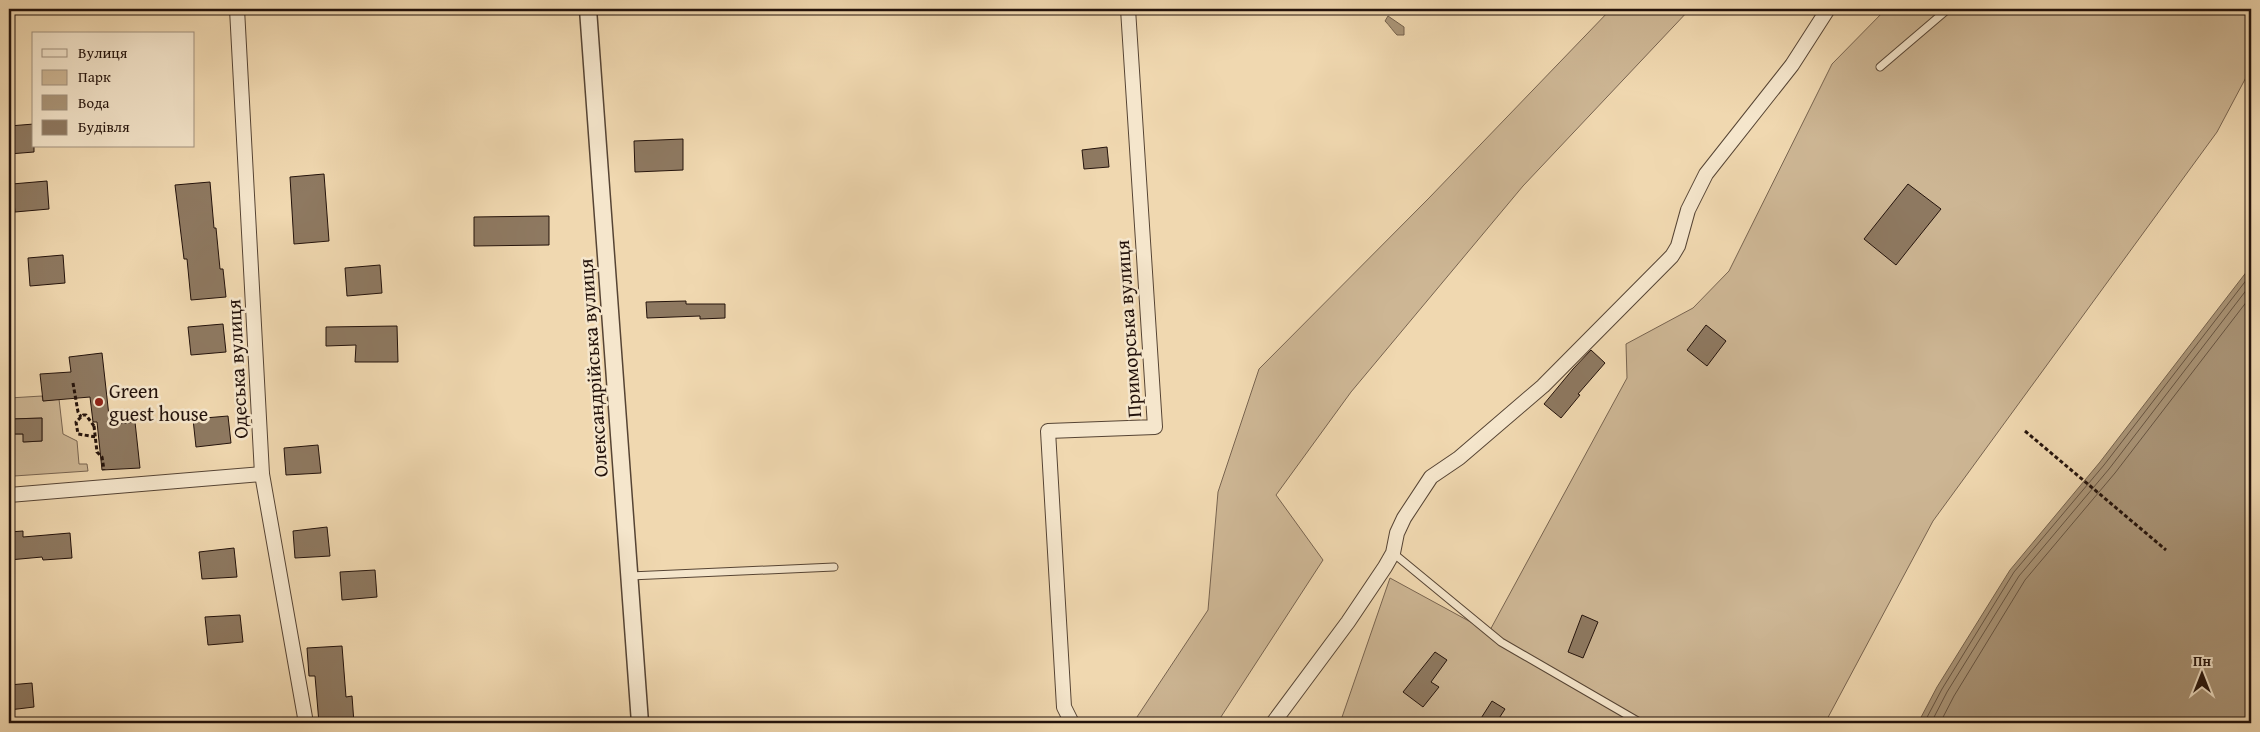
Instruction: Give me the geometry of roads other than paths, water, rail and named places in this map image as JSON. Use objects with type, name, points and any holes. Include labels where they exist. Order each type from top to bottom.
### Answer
[{"type":"street","name":"Одеська вулиця","points":[[237,9],[262,474],[306,723]]},
{"type":"street","name":"Олександрійська вулиця","points":[[588,9],[640,723]]},
{"type":"street","name":"Приморська вулиця","points":[[1072,723],[1064,707],[1048,431],[1155,427],[1128,9]]},
{"type":"street","points":[[1273,723],[1348,622],[1393,552],[1397,533],[1404,518],[1432,477],[1460,458],[1543,386],[1672,256],[1678,246],[1688,210],[1706,174],[1786,72],[1828,9]]},
{"type":"street","points":[[9,495],[262,474]]},
{"type":"lane","points":[[1880,67],[1948,9]]},
{"type":"lane","points":[[1393,552],[1501,642],[1641,723]]},
{"type":"lane","points":[[629,576],[834,567]]},
{"type":"water","points":[[1388,16],[1404,27],[1404,35],[1397,35],[1385,21]]},
{"type":"water","points":[[2251,266],[2251,723],[1918,723],[1937,687],[2010,570],[2100,462]]},
{"type":"place","name":"Green guest house","points":[[99,402]]}]
